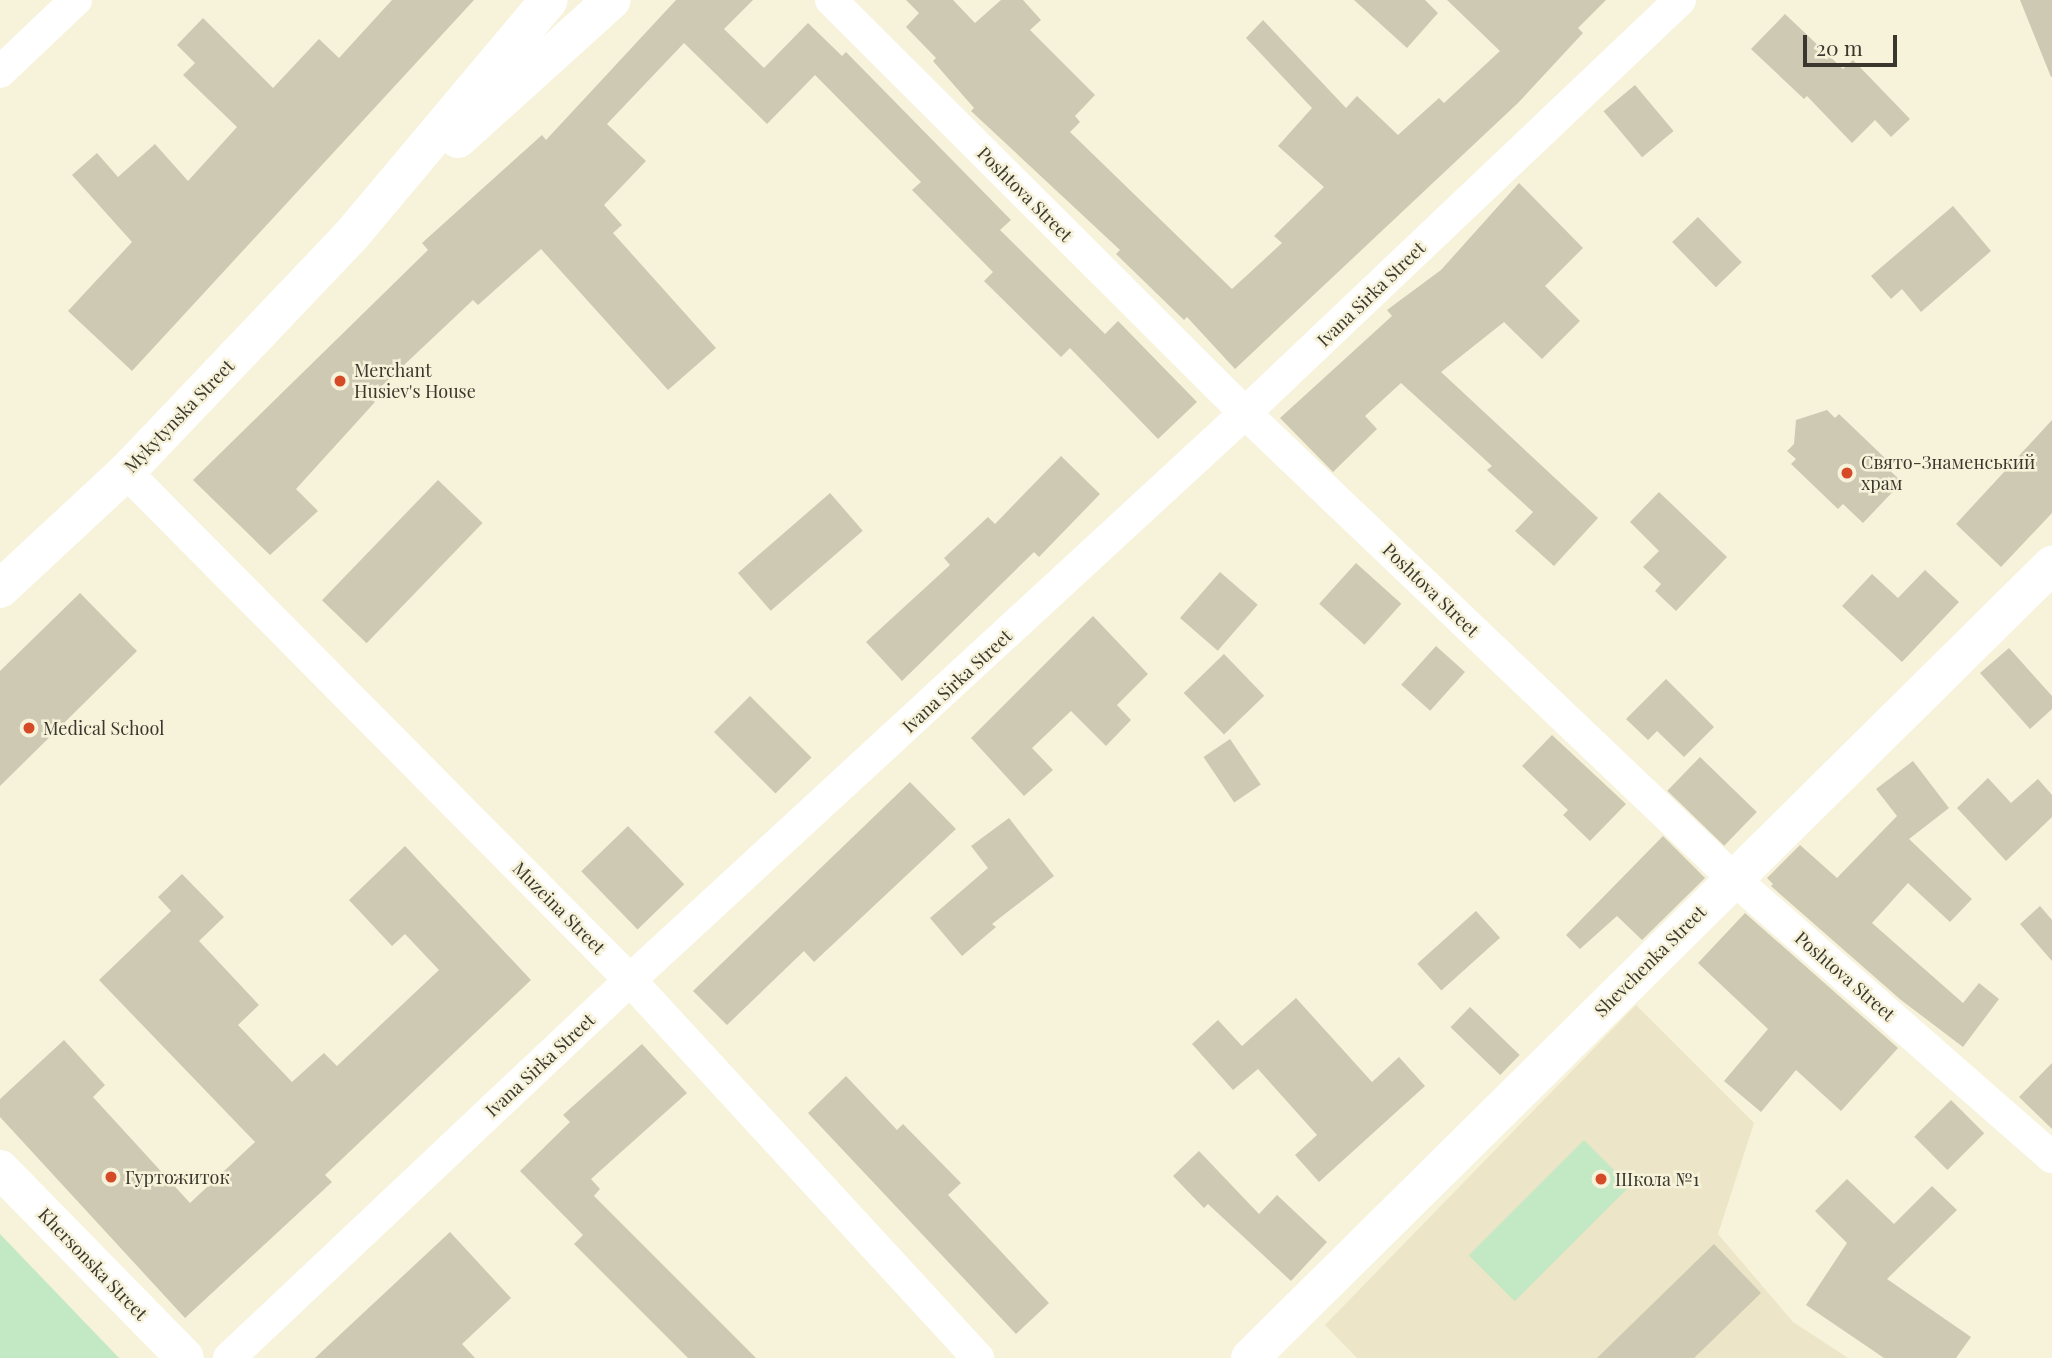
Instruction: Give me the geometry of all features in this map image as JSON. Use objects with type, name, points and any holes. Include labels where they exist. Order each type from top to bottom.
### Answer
[{"type":"street","points":[[0,72],[76,0]]},
{"type":"street","name":"Mykytynska Street","points":[[0,589],[126,472],[351,237],[549,0]]},
{"type":"street","name":"Mykytynska Street","points":[[351,237],[612,0]]},
{"type":"street","name":"Poshtova Street","points":[[831,0],[1245,413],[1733,878],[2052,1157]]},
{"type":"street","name":"Ivana Sirka Street","points":[[229,1358],[630,980],[1245,413],[1680,0]]},
{"type":"street","name":"Muzeina Street","points":[[126,472],[630,980],[978,1358]]},
{"type":"street","name":"Shevchenka Street","points":[[1250,1358],[2052,565]]},
{"type":"street","name":"Khersonska Street","points":[[0,1169],[185,1358]]},
{"type":"shaded area","name":"Школа №1","points":[[1636,1005],[1754,1123],[1718,1234],[1793,1322],[1848,1358],[1357,1358],[1325,1325]]},
{"type":"green space","points":[[1584,1140],[1630,1186],[1515,1301],[1469,1255]]},
{"type":"green space","points":[[0,1234],[119,1358],[0,1358]]},
{"type":"building","points":[[392,0],[474,0],[132,371],[68,311],[132,242],[72,175],[97,153],[118,177],[155,144],[188,181],[237,127],[183,75],[195,63],[177,45],[203,18],[273,88],[319,39],[339,58]]},
{"type":"building","points":[[676,0],[753,0],[724,29],[764,68],[808,23],[842,56],[846,52],[1011,220],[1000,230],[1105,334],[1118,321],[1197,402],[1158,439],[1070,348],[1061,357],[984,281],[993,272],[912,190],[921,182],[815,75],[767,124],[684,43],[607,124],[646,161],[604,205],[622,225],[613,233],[716,348],[668,390],[541,249],[478,305],[473,300],[369,398],[375,402],[296,489],[318,511],[270,555],[193,480],[428,250],[422,243],[542,135],[546,140]]},
{"type":"building","points":[[906,0],[953,0],[975,23],[1001,0],[1023,0],[1041,20],[1030,30],[1095,95],[1075,116],[1080,122],[1070,132],[1232,289],[1282,243],[1274,236],[1324,187],[1278,146],[1312,108],[1246,38],[1263,20],[1346,108],[1357,96],[1398,135],[1439,98],[1444,103],[1500,51],[1447,0],[1606,0],[1578,28],[1583,33],[1519,102],[1235,369],[1187,317],[1184,320],[1116,254],[1120,250],[971,111],[974,108],[933,61],[936,58],[906,27],[919,13]]},
{"type":"building","points":[[1354,0],[1425,0],[1438,13],[1407,48]]},
{"type":"building","points":[[2020,0],[2052,0],[2052,77],[2051,77]]},
{"type":"building","points":[[1785,14],[1843,69],[1853,60],[1910,119],[1891,137],[1875,120],[1852,143],[1807,96],[1804,99],[1751,49]]},
{"type":"building","points":[[1635,85],[1674,131],[1642,157],[1604,111]]},
{"type":"building","points":[[1519,183],[1583,248],[1545,286],[1580,321],[1542,359],[1504,322],[1441,372],[1598,518],[1554,566],[1515,531],[1533,512],[1487,470],[1492,466],[1401,383],[1365,416],[1377,429],[1333,472],[1280,418],[1392,316],[1387,310],[1441,270]]},
{"type":"building","points":[[1953,206],[1991,251],[1921,312],[1902,289],[1891,299],[1871,276]]},
{"type":"building","points":[[1698,217],[1742,262],[1716,287],[1672,242]]},
{"type":"building","name":"Свято-Знаменський храм","points":[[1827,410],[1835,418],[1839,414],[1886,459],[1882,463],[1902,482],[1863,523],[1843,504],[1838,509],[1791,464],[1796,459],[1787,451],[1794,444],[1796,420]]},
{"type":"building","points":[[2052,420],[2052,513],[2001,567],[1956,524]]},
{"type":"building","points":[[1061,456],[1100,494],[1039,557],[1034,552],[902,681],[866,642],[950,565],[944,558],[988,517],[995,524]]},
{"type":"building","points":[[438,480],[483,523],[367,643],[322,600]]},
{"type":"building","points":[[1659,492],[1727,557],[1676,611],[1655,591],[1661,584],[1643,567],[1659,551],[1630,522]]},
{"type":"building","points":[[830,493],[863,531],[771,611],[738,573]]},
{"type":"building","points":[[1356,563],[1401,604],[1365,645],[1319,604]]},
{"type":"building","points":[[1925,570],[1959,602],[1902,662],[1842,606],[1872,574],[1898,598]]},
{"type":"building","points":[[1220,572],[1258,605],[1218,651],[1180,618]]},
{"type":"building","name":"Medical School","points":[[80,593],[137,651],[0,786],[0,671]]},
{"type":"building","points":[[1093,616],[1148,674],[1117,705],[1131,720],[1106,746],[1071,711],[1032,748],[1053,770],[1024,796],[971,738]]},
{"type":"building","points":[[1436,646],[1465,672],[1430,711],[1401,685]]},
{"type":"building","points":[[2009,648],[2052,696],[2052,709],[2030,729],[1980,673]]},
{"type":"building","points":[[1224,654],[1264,696],[1224,735],[1184,693]]},
{"type":"building","points":[[1666,679],[1714,727],[1684,757],[1657,731],[1648,740],[1626,719]]},
{"type":"building","points":[[750,696],[812,758],[775,794],[714,732]]},
{"type":"building","points":[[1552,735],[1626,804],[1590,841],[1563,815],[1568,810],[1522,766]]},
{"type":"building","points":[[1230,739],[1261,785],[1234,802],[1203,757]]},
{"type":"building","points":[[1700,757],[1757,812],[1724,846],[1667,791]]},
{"type":"building","points":[[1913,761],[1949,808],[1909,839],[1972,899],[1950,922],[1908,883],[1872,923],[1963,1003],[1979,983],[1999,999],[1963,1047],[1901,1000],[1771,886],[1773,884],[1767,878],[1800,845],[1837,878],[1897,816],[1876,789]]},
{"type":"building","points":[[1988,778],[2011,803],[2038,779],[2052,795],[2052,817],[2006,861],[1957,808]]},
{"type":"building","points":[[910,782],[956,829],[814,962],[804,951],[727,1025],[693,991]]},
{"type":"building","points":[[1009,818],[1054,876],[992,924],[996,927],[962,956],[930,918],[988,868],[971,846]]},
{"type":"building","points":[[628,826],[684,884],[638,929],[581,871]]},
{"type":"building","points":[[1663,836],[1705,878],[1642,940],[1617,916],[1580,949],[1566,935]]},
{"type":"building","points":[[405,846],[531,980],[325,1175],[332,1182],[185,1318],[0,1117],[0,1099],[64,1040],[105,1085],[93,1097],[190,1203],[255,1142],[99,980],[171,911],[158,897],[182,874],[224,917],[199,941],[259,1005],[238,1025],[292,1082],[324,1053],[337,1066],[439,970],[405,934],[392,946],[349,900]]},
{"type":"building","points":[[2040,906],[2052,920],[2052,961],[2020,924]]},
{"type":"building","points":[[1476,911],[1500,938],[1441,991],[1417,964]]},
{"type":"building","points":[[1745,913],[1898,1048],[1841,1111],[1796,1070],[1761,1112],[1724,1081],[1768,1029],[1698,963]]},
{"type":"building","points":[[1296,998],[1372,1082],[1399,1057],[1425,1086],[1319,1182],[1295,1155],[1317,1135],[1258,1069],[1233,1090],[1192,1044],[1218,1020],[1242,1046]]},
{"type":"building","points":[[1470,1007],[1520,1055],[1500,1075],[1451,1027]]},
{"type":"building","points":[[642,1044],[687,1093],[591,1179],[600,1189],[594,1196],[756,1358],[688,1358],[574,1244],[583,1235],[520,1171],[570,1122],[563,1115]]},
{"type":"building","points":[[2052,1063],[2052,1129],[2019,1097]]},
{"type":"building","points":[[846,1076],[897,1130],[903,1124],[961,1183],[948,1195],[1049,1303],[1016,1334],[808,1113]]},
{"type":"building","points":[[1951,1100],[1984,1133],[1947,1170],[1914,1137]]},
{"type":"building","points":[[1199,1151],[1259,1214],[1277,1195],[1327,1242],[1291,1281],[1208,1204],[1204,1208],[1173,1176]]},
{"type":"building","points":[[1847,1179],[1894,1224],[1932,1186],[1957,1210],[1887,1279],[1971,1337],[1956,1358],[1884,1358],[1806,1305],[1847,1243],[1815,1211]]},
{"type":"building","points":[[450,1232],[511,1298],[462,1344],[475,1358],[315,1358]]},
{"type":"building","points":[[1714,1244],[1761,1293],[1694,1358],[1597,1358]]},
{"type":"place","name":"Merchant Husiev's House","points":[[340,381]]},
{"type":"place","name":"Свято-Знаменський храм","points":[[1847,473]]},
{"type":"place","name":"Medical School","points":[[29,728]]},
{"type":"place","name":"Гуртожиток","points":[[111,1177]]},
{"type":"place","name":"Школа №1","points":[[1601,1179]]}]
